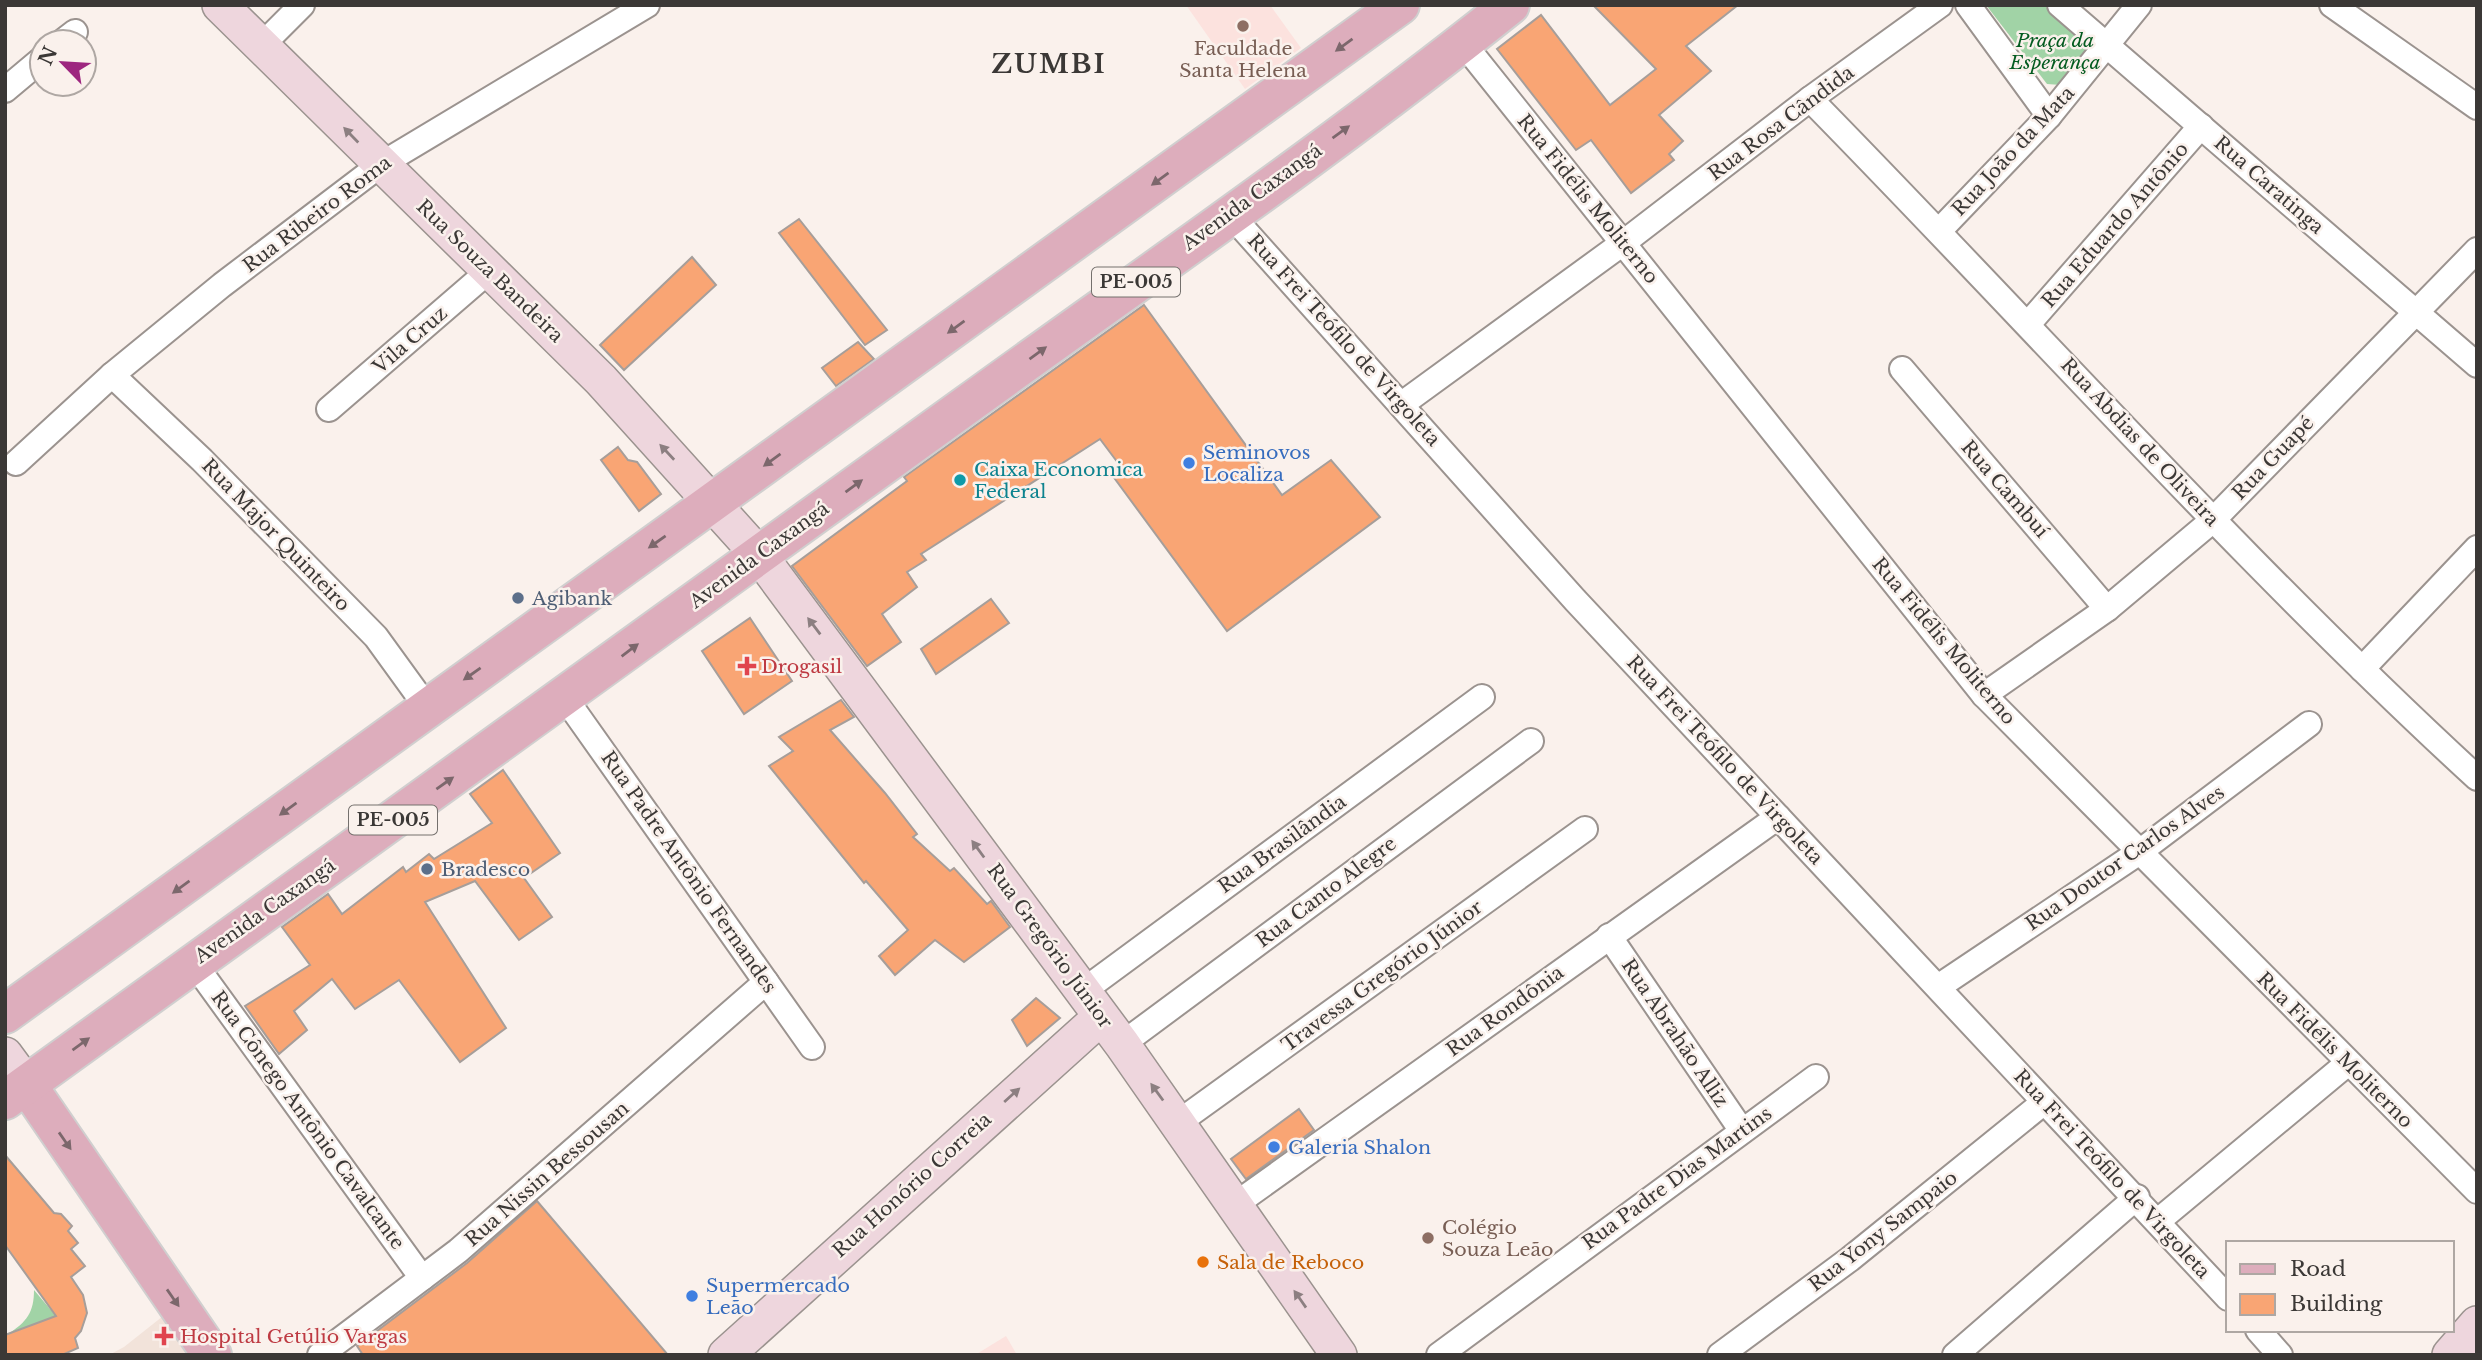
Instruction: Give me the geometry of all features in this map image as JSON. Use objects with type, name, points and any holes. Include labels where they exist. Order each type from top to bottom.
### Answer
[{"type":"main road","name":"Rua Souza Bandeira","points":[[220,5],[601,380],[755,550]]},
{"type":"main road","points":[[5,1014],[426,706],[713,503],[1400,5]]},
{"type":"main road","name":"Avenida Caxangá","points":[[12,1080],[193,962],[565,698],[755,550],[1230,214],[1463,43],[1510,5]]},
{"type":"main road","name":"Rua Gregório Júnior","points":[[755,550],[1179,1122],[1233,1206],[1339,1355]]},
{"type":"main road","name":"Rua Honório Correia","points":[[726,1355],[1092,1004]]},
{"type":"main road","points":[[12,1080],[212,1355]]},
{"type":"main road","points":[[2450,1355],[2477,1324]]},
{"type":"street","points":[[262,45],[302,5]]},
{"type":"street","name":"Rua Ribeiro Roma","points":[[16,463],[112,375],[222,285],[380,165],[647,5]]},
{"type":"street","name":"Rua Rosa Cândida","points":[[1402,404],[1623,243],[1810,99],[1940,5]]},
{"type":"street","points":[[1968,5],[2049,116]]},
{"type":"street","name":"Rua Caratinga","points":[[2060,5],[2477,365]]},
{"type":"street","name":"Rua João da Mata","points":[[1939,231],[2049,116],[2139,5]]},
{"type":"street","points":[[2332,5],[2477,107]]},
{"type":"street","name":"Rua Fidélis Moliterno","points":[[1463,43],[1984,695],[2138,853],[2477,1191]]},
{"type":"street","points":[[5,90],[28,71]]},
{"type":"street","name":"Rua Abdias de Oliveira","points":[[1810,99],[2029,323],[2213,520],[2362,669],[2477,778]]},
{"type":"street","name":"Rua Eduardo Antônio","points":[[2029,323],[2201,126]]},
{"type":"street","name":"Rua Frei Teófilo de Virgoleta","points":[[1230,214],[1575,600],[1938,987],[2043,1103],[2137,1197],[2226,1296]]},
{"type":"street","name":"Rua Guapé","points":[[1984,695],[2107,609],[2213,520],[2477,250]]},
{"type":"street","name":"Vila Cruz","points":[[329,409],[490,270]]},
{"type":"street","name":"Rua Cambuí","points":[[1902,369],[2107,609]]},
{"type":"street","name":"Rua Major Quinteiro","points":[[112,375],[202,460],[376,637],[426,706]]},
{"type":"street","points":[[2362,669],[2477,548]]},
{"type":"street","name":"Rua Brasilândia","points":[[1092,1004],[1482,696]]},
{"type":"street","name":"Rua Padre Antônio Fernandes","points":[[565,698],[812,1047]]},
{"type":"street","name":"Rua Doutor Carlos Alves","points":[[1938,987],[2138,853],[2309,724]]},
{"type":"street","name":"Rua Canto Alegre","points":[[1122,1044],[1531,741]]},
{"type":"street","name":"Rua Rondônia","points":[[1233,1206],[1778,817]]},
{"type":"street","name":"Travessa Gregório Júnior","points":[[1179,1122],[1585,829]]},
{"type":"street","name":"Rua Abrahão Alliz","points":[[1609,936],[1742,1131]]},
{"type":"street","name":"Rua Cônego Antônio Cavalcante","points":[[193,962],[422,1278]]},
{"type":"street","name":"Rua Nissin Bessousan","points":[[320,1355],[507,1210],[766,982]]},
{"type":"street","points":[[2158,1221],[2348,1063]]},
{"type":"street","name":"Rua Padre Dias Martins","points":[[1438,1355],[1816,1077]]},
{"type":"street","name":"Rua Yony Sampaio","points":[[1720,1355],[1850,1259],[2043,1103]]},
{"type":"street","points":[[1955,1355],[2137,1197]]},
{"type":"street","points":[[2260,1332],[2280,1355]]},
{"type":"shaded area","name":"Faculdade Santa Helena","points":[[1186,5],[1270,5],[1301,48],[1245,89]]},
{"type":"shaded area","name":"Hospital Getúlio Vargas","points":[[172,1309],[204,1355],[109,1355],[124,1347]]},
{"type":"shaded area","points":[[1006,1336],[1017,1355],[975,1355]]},
{"type":"green space","name":"Praça da Esperança","points":[[1986,5],[2044,5],[2089,47],[2061,85],[2047,84]]},
{"type":"green space","points":[[34,1290],[56,1316],[8,1334],[28,1316],[33,1304]]},
{"type":"building","points":[[1593,5],[1738,5],[1686,46],[1711,71],[1659,115],[1683,141],[1669,154],[1674,160],[1631,193],[1591,140],[1576,150],[1497,49],[1541,15],[1610,105],[1656,69]]},
{"type":"building","points":[[799,219],[887,330],[865,345],[779,233]]},
{"type":"building","points":[[692,257],[716,285],[624,370],[600,345]]},
{"type":"building","name":"Seminovos Localiza","points":[[1144,305],[1282,495],[1331,460],[1380,517],[1227,631],[1112,475],[1121,467],[1100,439],[921,554],[926,560],[907,572],[917,587],[882,614],[901,642],[867,666],[792,566],[907,481],[904,477]]},
{"type":"building","points":[[858,342],[874,359],[836,386],[822,368]]},
{"type":"building","points":[[618,447],[628,460],[637,462],[661,494],[639,511],[601,460]]},
{"type":"building","points":[[991,599],[1009,623],[936,674],[921,649]]},
{"type":"building","name":"Drogasil","points":[[750,618],[792,681],[744,714],[702,651]]},
{"type":"building","points":[[841,700],[854,717],[830,730],[917,834],[913,837],[950,871],[954,868],[987,904],[991,901],[1010,927],[964,962],[935,940],[895,975],[879,956],[908,930],[866,881],[864,883],[769,766],[793,751],[779,737]]},
{"type":"building","points":[[503,770],[560,853],[524,878],[552,917],[519,940],[475,881],[425,902],[506,1028],[460,1062],[399,980],[355,1009],[332,979],[294,1011],[307,1030],[279,1054],[245,1006],[310,965],[282,927],[328,894],[342,914],[403,867],[406,872],[429,854],[434,859],[492,823],[470,794]]},
{"type":"building","points":[[1036,998],[1060,1018],[1027,1046],[1012,1020]]},
{"type":"building","name":"Galeria Shalon","points":[[1299,1109],[1314,1130],[1246,1179],[1231,1159]]},
{"type":"building","points":[[5,1155],[54,1213],[61,1214],[72,1226],[68,1231],[78,1243],[71,1249],[85,1266],[71,1277],[83,1295],[87,1313],[81,1331],[75,1338],[78,1348],[62,1355],[5,1355],[5,1335],[56,1316],[5,1245]]},
{"type":"building","points":[[537,1201],[668,1355],[363,1355],[357,1346],[467,1263]]},
{"type":"place","name":"Faculdade Santa Helena","points":[[1243,26]]},
{"type":"place","name":"Seminovos Localiza","points":[[1189,463]]},
{"type":"place","name":"Caixa Economica Federal","points":[[960,480]]},
{"type":"place","name":"Agibank","points":[[518,598]]},
{"type":"place","name":"Drogasil","points":[[747,666]]},
{"type":"place","name":"Bradesco","points":[[427,869]]},
{"type":"place","name":"Galeria Shalon","points":[[1274,1147]]},
{"type":"place","name":"Colégio Souza Leão","points":[[1428,1238]]},
{"type":"place","name":"Sala de Reboco","points":[[1203,1262]]},
{"type":"place","name":"Supermercado Leão","points":[[692,1296]]},
{"type":"place","name":"Hospital Getúlio Vargas","points":[[164,1336]]},
{"type":"district","name":"ZUMBI","points":[[1049,64]]}]
